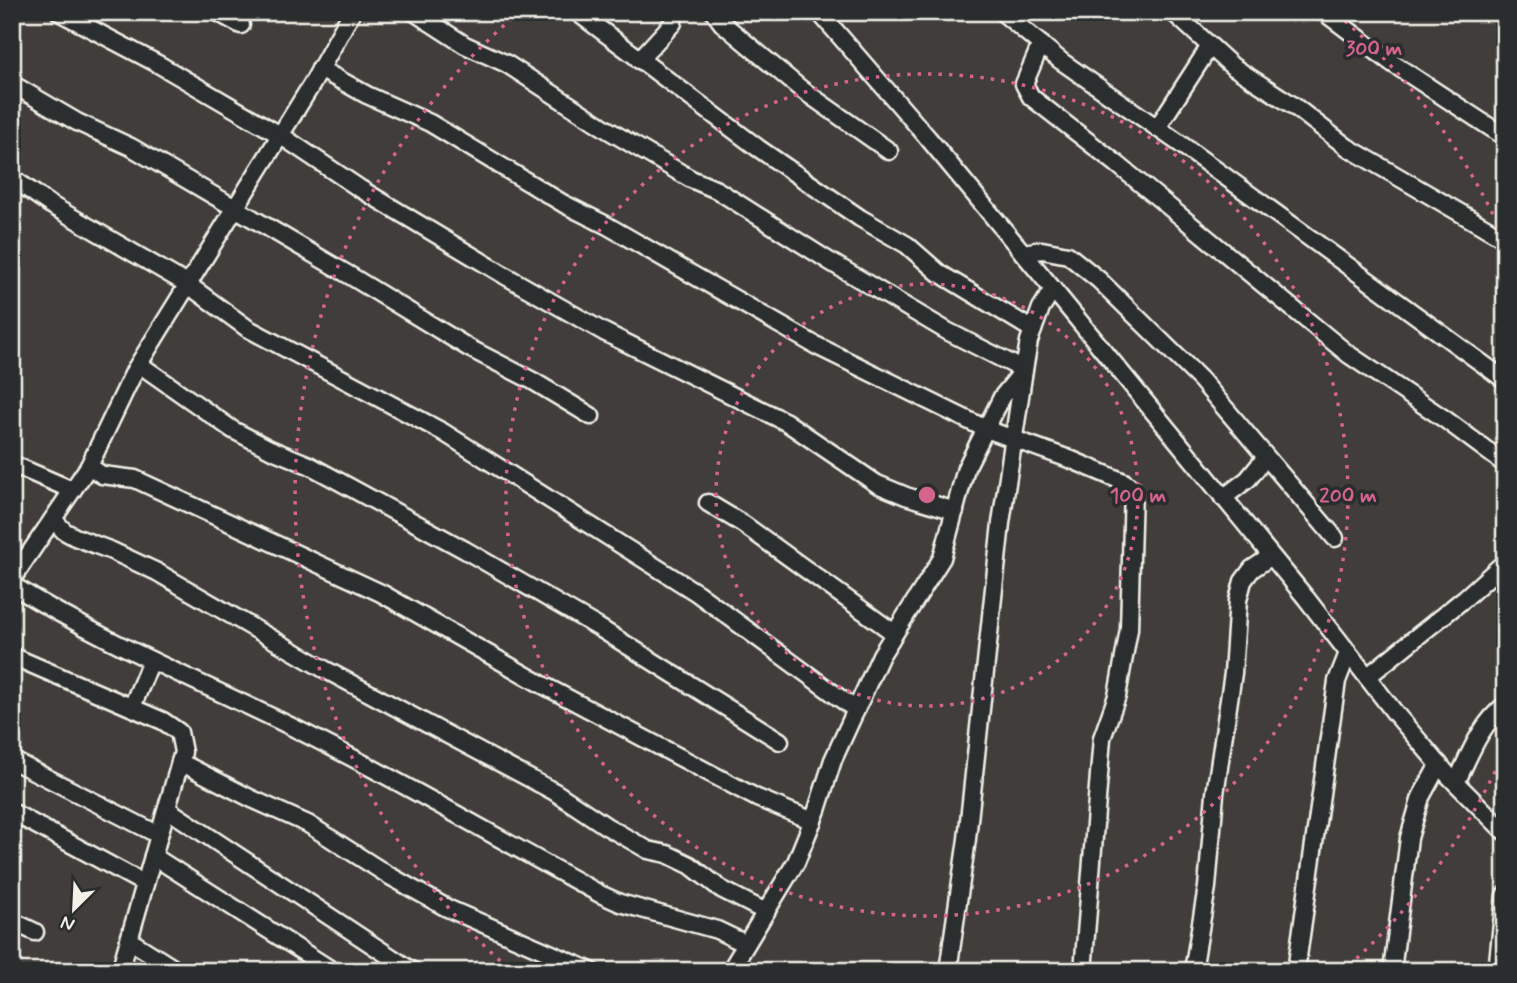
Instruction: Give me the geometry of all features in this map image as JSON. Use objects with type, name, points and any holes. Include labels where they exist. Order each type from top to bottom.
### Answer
[{"type":"street","points":[[59,12],[158,64],[280,135],[359,188],[604,332],[786,422],[877,484],[955,511]]},
{"type":"street","points":[[217,12],[241,24]]},
{"type":"street","points":[[12,579],[19,556],[53,519],[89,466],[139,364],[320,69],[352,12]]},
{"type":"street","points":[[414,12],[466,46],[507,64],[608,130],[691,179],[716,190],[947,331],[1024,370]]},
{"type":"street","points":[[578,12],[758,148],[860,218],[907,245],[939,273],[1033,330]]},
{"type":"street","points":[[639,60],[673,23],[674,12]]},
{"type":"street","points":[[714,12],[722,23],[802,89],[889,151]]},
{"type":"street","points":[[819,12],[1053,289],[1439,764],[1505,832]]},
{"type":"street","points":[[1002,12],[1061,61],[1505,380]]},
{"type":"street","points":[[1173,12],[1232,66],[1294,106],[1347,147],[1505,239]]},
{"type":"street","points":[[1324,12],[1392,63],[1505,137]]},
{"type":"street","points":[[1041,44],[1024,84],[1031,97],[1118,164],[1348,354],[1446,420],[1505,464]]},
{"type":"street","points":[[1157,128],[1210,46]]},
{"type":"street","points":[[320,69],[367,95],[430,122],[564,204],[606,225],[815,345],[986,429],[1124,482],[1133,489],[1129,629],[1117,696],[1102,738],[1083,971]]},
{"type":"street","points":[[12,84],[78,122],[131,147],[469,348],[592,416]]},
{"type":"street","points":[[12,178],[51,205],[187,284],[247,328],[443,432],[697,593],[856,710]]},
{"type":"street","points":[[1023,253],[1042,250],[1068,255],[1099,280],[1201,380],[1335,538]]},
{"type":"street","points":[[948,971],[967,839],[1001,523],[1024,370],[1033,330],[1041,308],[1053,289]]},
{"type":"street","points":[[139,364],[233,430],[309,465],[465,550],[597,627],[779,741]]},
{"type":"street","points":[[730,971],[796,862],[833,760],[881,655],[942,558],[965,468],[1002,397],[1024,370]]},
{"type":"street","points":[[1223,498],[1248,479],[1266,457]]},
{"type":"street","points":[[12,464],[72,490]]},
{"type":"street","points":[[89,466],[102,475],[135,479],[381,593],[541,684],[757,798],[813,821]]},
{"type":"street","points":[[708,503],[743,524],[894,633]]},
{"type":"street","points":[[53,519],[64,531],[75,537],[157,572],[324,669],[555,792],[648,850],[690,864],[722,889],[766,912]]},
{"type":"street","points":[[1193,971],[1207,887],[1215,794],[1233,673],[1238,600],[1243,581],[1252,569],[1270,557]]},
{"type":"street","points":[[1367,677],[1505,562]]},
{"type":"street","points":[[12,585],[151,661],[283,723],[600,894],[620,903],[717,930],[746,944]]},
{"type":"street","points":[[1296,971],[1337,681],[1348,653]]},
{"type":"street","points":[[12,656],[163,721],[179,732],[183,752],[120,971]]},
{"type":"street","points":[[132,708],[151,661]]},
{"type":"street","points":[[1456,783],[1490,716],[1505,705]]},
{"type":"street","points":[[12,761],[159,835]]},
{"type":"street","points":[[180,762],[308,824],[388,875],[447,908],[591,971]]},
{"type":"street","points":[[1392,971],[1409,838],[1420,797],[1439,764]]},
{"type":"street","points":[[167,809],[412,971]]},
{"type":"street","points":[[12,812],[145,884]]},
{"type":"street","points":[[153,856],[333,971]]},
{"type":"street","points":[[1497,971],[1505,895]]},
{"type":"street","points":[[12,921],[36,932]]},
{"type":"street","points":[[129,940],[178,971]]}]
